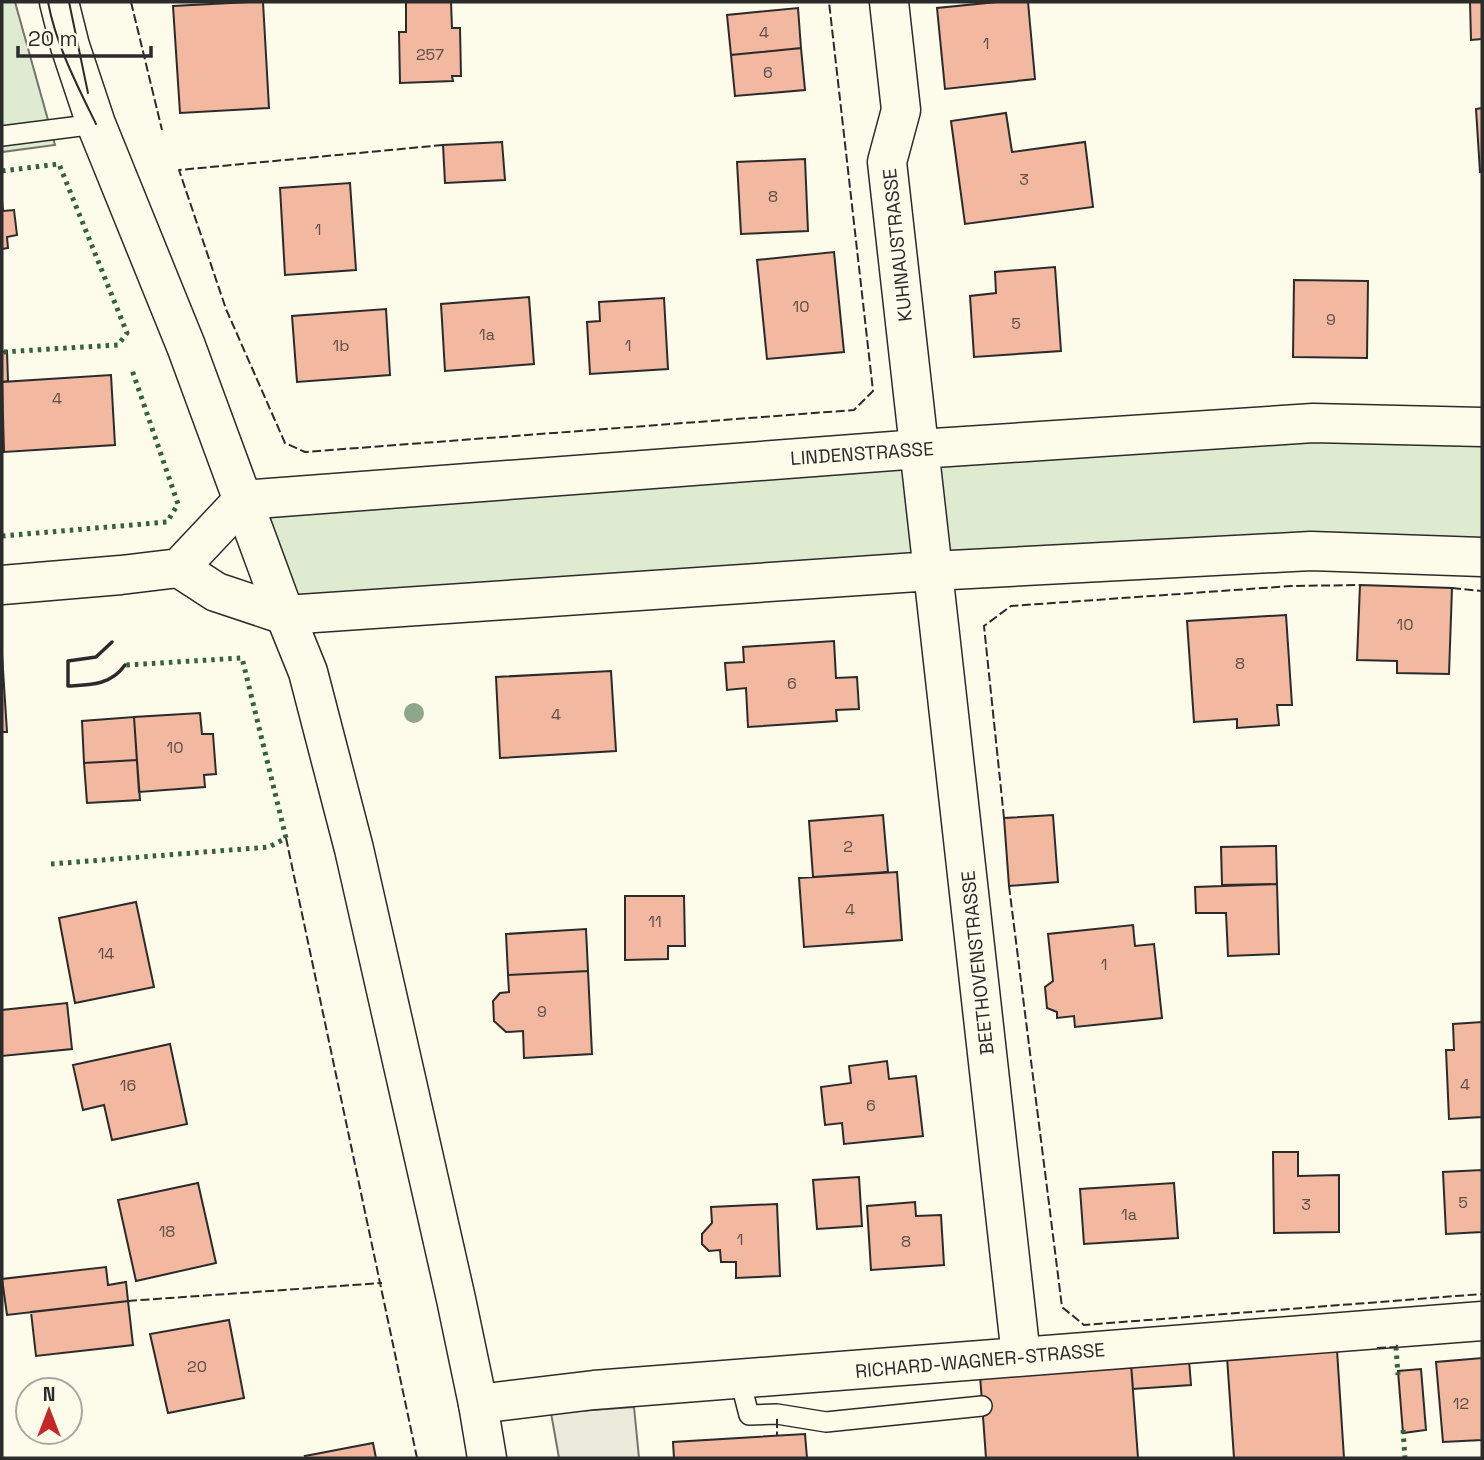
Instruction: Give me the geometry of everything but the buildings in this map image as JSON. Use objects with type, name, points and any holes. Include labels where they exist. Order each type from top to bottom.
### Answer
[{"type":"street","points":[[60,2],[70,46],[96,124],[186,346],[308,672],[354,849],[456,1299],[487,1458]]},
{"type":"street","name":"KUHNAUSTRASSE","points":[[889,2],[901,110],[887,162],[932,571]]},
{"type":"street","name":"LINDENSTRASSE","points":[[243,500],[919,449],[1313,424],[1482,428]]},
{"type":"street","points":[[179,568],[243,500]]},
{"type":"street","points":[[2,585],[179,568],[216,592],[285,615],[932,571],[1311,551],[1482,557]]},
{"type":"street","name":"BEETHOVENSTRASSE","points":[[932,571],[1021,1356]]},
{"type":"street","name":"RICHARD-WAGNER-STRASSE","points":[[478,1404],[594,1390],[1482,1321]]},
{"type":"lane","points":[[2,136],[96,124]]},
{"type":"lane","points":[[740,1380],[749,1415],[777,1414],[825,1422],[982,1406]]},
{"type":"green space","points":[[2,2],[15,2],[55,145],[2,152]]},
{"type":"green space","points":[[1482,427],[1482,557],[285,615],[243,500]]},
{"type":"shaded area","points":[[634,1407],[639,1458],[559,1458],[551,1413]]},
{"type":"tram line","points":[[48,2],[62,49],[96,124]]},
{"type":"tram line","points":[[69,2],[88,93]]},
{"type":"hedge","points":[[2,171],[59,164],[127,333],[118,345],[2,352]]},
{"type":"hedge","points":[[2,536],[167,522],[178,504],[131,367]]},
{"type":"hedge","points":[[51,864],[269,847],[286,838],[242,658],[125,665]]},
{"type":"hedge","points":[[1396,1347],[1398,1375]]},
{"type":"hedge","points":[[1403,1430],[1405,1458]]},
{"type":"fence","points":[[131,2],[162,130]]},
{"type":"fence","points":[[443,145],[179,170],[226,309],[285,443],[305,452],[854,410],[873,391],[829,2]]},
{"type":"fence","points":[[1004,818],[984,626],[1011,606],[1291,586],[1360,585]]},
{"type":"fence","points":[[1452,588],[1482,591]]},
{"type":"fence","points":[[286,838],[417,1458]]},
{"type":"fence","points":[[1009,886],[1062,1307],[1084,1325],[1482,1294]]},
{"type":"fence","points":[[128,1301],[382,1283]]},
{"type":"fence","points":[[1377,1348],[1396,1347],[1399,1343]]},
{"type":"fence","points":[[777,1419],[777,1436]]},
{"type":"wall","points":[[112,642],[96,657],[68,661],[68,686],[107,680],[125,665]]}]
